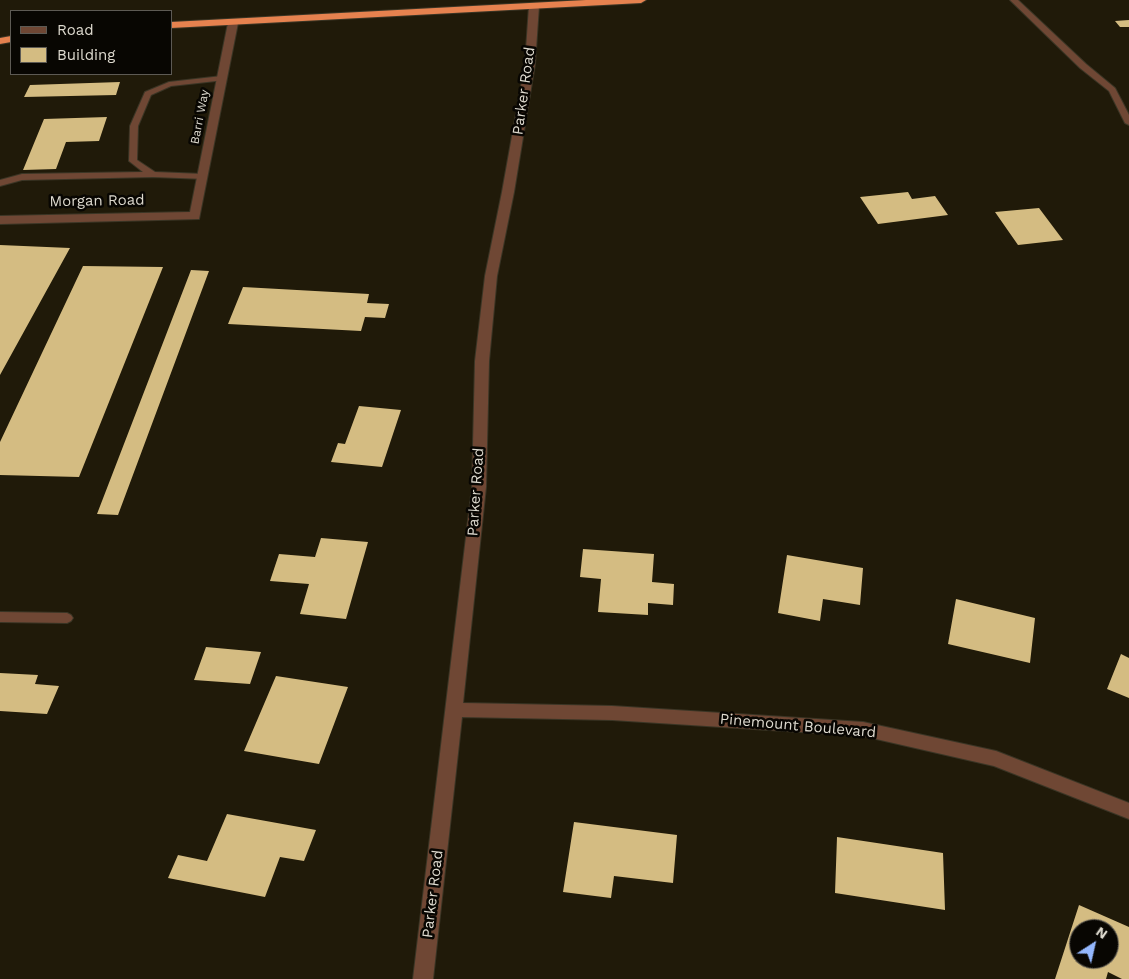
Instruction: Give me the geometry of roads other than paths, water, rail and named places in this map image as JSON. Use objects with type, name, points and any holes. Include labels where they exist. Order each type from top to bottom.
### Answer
[{"type":"highway","points":[[172,25],[641,0]]},
{"type":"street","name":"Parker Road","points":[[423,979],[455,710],[478,487],[482,361],[491,276],[508,192],[530,64],[534,6]]},
{"type":"street","name":"Barri Way","points":[[196,216],[232,23]]},
{"type":"street","name":"Morgan Road","points":[[0,220],[196,216]]},
{"type":"street","name":"Pinemount Boulevard","points":[[455,710],[612,713],[863,728],[996,759],[1129,811]]},
{"type":"lane","points":[[1014,0],[1083,66],[1112,90],[1129,123]]},
{"type":"lane","points":[[153,174],[132,162],[134,126],[148,94],[169,84],[222,78]]},
{"type":"lane","points":[[0,183],[22,177],[153,174],[203,177]]},
{"type":"lane","points":[[0,617],[67,618]]}]
